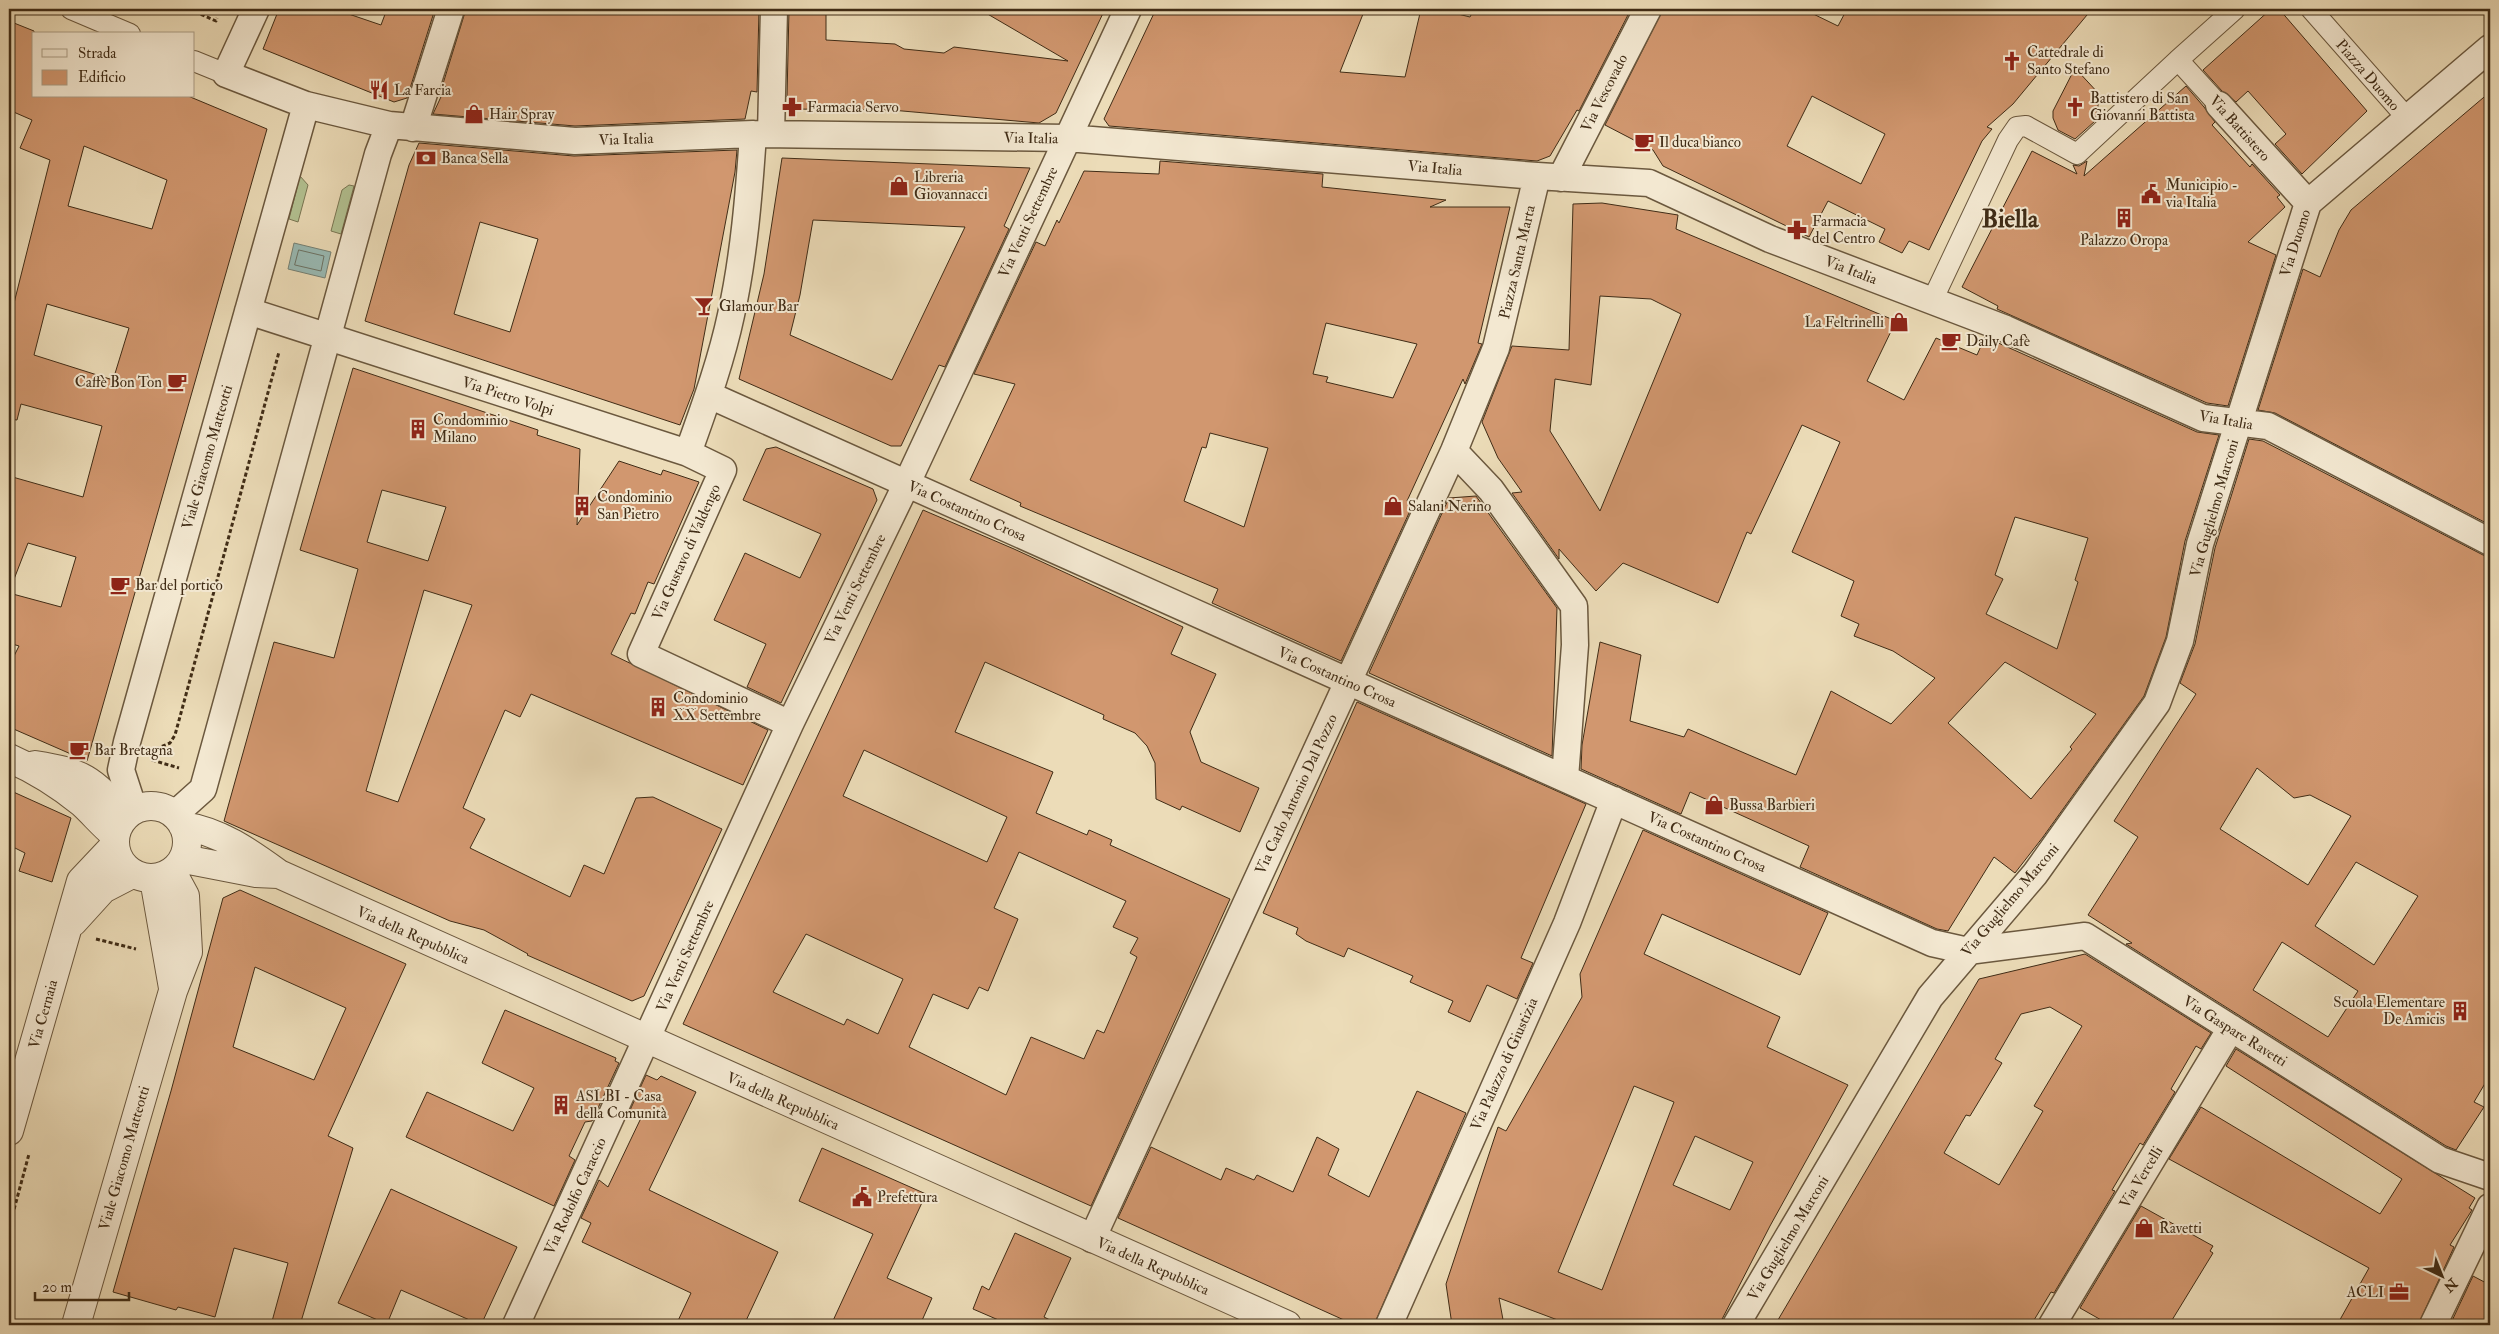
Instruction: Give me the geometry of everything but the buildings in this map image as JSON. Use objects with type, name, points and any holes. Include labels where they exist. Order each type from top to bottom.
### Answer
[{"type":"street","points":[[71,9],[125,32]]},
{"type":"street","points":[[195,60],[226,74],[256,9]]},
{"type":"street","points":[[179,820],[204,789],[378,154],[401,126],[451,9]]},
{"type":"street","points":[[688,453],[708,395],[731,316],[749,201],[762,134],[774,9]]},
{"type":"street","name":"Via Venti Settembre","points":[[646,1040],[790,724],[907,484],[1128,9]]},
{"type":"street","name":"Via Vescovado","points":[[1549,177],[1648,9]]},
{"type":"street","points":[[1932,301],[2008,140],[2017,127],[2026,126],[2077,154],[2235,9]]},
{"type":"street","name":"Piazza Duomo","points":[[2311,9],[2407,118]]},
{"type":"street","name":"Via Duomo","points":[[2238,424],[2308,203],[2490,48]]},
{"type":"street","name":"Via Battistero","points":[[2178,60],[2308,203]]},
{"type":"street","name":"Via Italia","points":[[226,74],[306,105],[401,126],[575,141],[762,134],[1068,138],[1549,177],[1649,183],[1770,239],[2006,329],[2203,418],[2238,424],[2268,426],[2490,542]]},
{"type":"street","name":"Viale Giacomo Matteotti","points":[[122,827],[121,770],[126,747],[306,105]]},
{"type":"street","name":"Piazza Santa Marta","points":[[1496,348],[1549,177]]},
{"type":"street","name":"Via Pietro Volpi","points":[[248,311],[688,453]]},
{"type":"street","name":"Via Carlo Antonio Dal Pozzo","points":[[1092,1238],[1454,451],[1496,348]]},
{"type":"street","name":"Via Costantino Crosa","points":[[708,395],[1932,943],[1968,950]]},
{"type":"street","name":"Via Guglielmo Marconi","points":[[1736,1325],[1930,997],[1968,950],[2035,874],[2157,703],[2180,641],[2200,544],[2238,424]]},
{"type":"street","points":[[1454,451],[1491,490],[1574,606],[1575,645],[1565,778]]},
{"type":"street","name":"Via Gustavo di Valdengo","points":[[688,453],[723,470],[641,654],[790,724]]},
{"type":"street","points":[[15,761],[68,770],[93,782],[122,827],[123,866],[160,871],[187,842],[179,820],[165,809],[155,806],[122,827]]},
{"type":"street","name":"Via Palazzo di Giustizia","points":[[1389,1325],[1567,923],[1614,800]]},
{"type":"street","name":"Via della Repubblica","points":[[179,820],[241,846],[279,874],[646,1040],[1287,1325]]},
{"type":"street","name":"Via Cernaia","points":[[78,932],[81,881],[122,827]]},
{"type":"street","name":"Viale Giacomo Matteotti","points":[[160,871],[173,991]]},
{"type":"street","name":"Viale Giacomo Matteotti","points":[[76,1325],[173,991],[188,952],[185,896],[160,871]]},
{"type":"street","name":"Via Cernaia","points":[[9,1131],[78,932],[103,888],[160,871]]},
{"type":"street","name":"Via della Repubblica","points":[[160,871],[279,874]]},
{"type":"street","name":"Via Gaspare Ravetti","points":[[1968,950],[2085,936],[2440,1160],[2490,1177]]},
{"type":"street","name":"Via Vercelli","points":[[2052,1325],[2231,1028]]},
{"type":"street","name":"Via Rodolfo Caraccio","points":[[516,1325],[646,1040]]},
{"type":"street","points":[[2433,1325],[2490,1207]]},
{"type":"path","points":[[189,9],[216,21],[219,15]]},
{"type":"path","points":[[150,752],[170,743],[175,735],[278,353],[289,339],[302,328]]},
{"type":"path","points":[[146,759],[185,769]]},
{"type":"path","points":[[78,932],[154,954],[168,954]]},
{"type":"path","points":[[9,1228],[29,1153]]},
{"type":"green space","points":[[300,176],[308,185],[298,222],[289,219]]},
{"type":"green space","points":[[349,185],[354,186],[341,234],[331,231],[342,190]]},
{"type":"water","points":[[294,243],[331,252],[325,278],[288,269]]},
{"type":"place","name":"Cattedrale di Santo Stefano","points":[[2012,61]]},
{"type":"place","name":"La Farcia","points":[[379,90]]},
{"type":"place","name":"Farmacia Servo","points":[[792,107]]},
{"type":"place","name":"Battistero di San Giovanni Battista","points":[[2075,107]]},
{"type":"place","name":"Hair Spray","points":[[474,114]]},
{"type":"place","name":"Il duca bianco","points":[[1644,142]]},
{"type":"place","name":"Banca Sella","points":[[426,158]]},
{"type":"place","name":"Libreria Giovannacci","points":[[899,186]]},
{"type":"place","name":"Municipio - via Italia","points":[[2151,194]]},
{"type":"place","name":"Palazzo Oropa","points":[[2124,218]]},
{"type":"place","name":"Farmacia del Centro","points":[[1797,230]]},
{"type":"place","name":"Glamour Bar","points":[[704,306]]},
{"type":"place","name":"La Feltrinelli","points":[[1899,322]]},
{"type":"place","name":"Daily Cafè","points":[[1951,341]]},
{"type":"place","name":"Caffè Bon Ton","points":[[177,382]]},
{"type":"place","name":"Condominio Milano","points":[[418,429]]},
{"type":"place","name":"Condominio San Pietro","points":[[582,506]]},
{"type":"place","name":"Salani Nerino","points":[[1393,506]]},
{"type":"place","name":"Bar del portico","points":[[120,585]]},
{"type":"place","name":"Condominio XX Settembre","points":[[658,707]]},
{"type":"place","name":"Bar Bretagna","points":[[79,750]]},
{"type":"place","name":"Bussa Barbieri","points":[[1714,805]]},
{"type":"place","name":"Scuola Elementare De Amicis","points":[[2460,1011]]},
{"type":"place","name":"ASLBI - Casa della Comunità","points":[[561,1105]]},
{"type":"place","name":"Prefettura","points":[[862,1197]]},
{"type":"place","name":"Ravetti","points":[[2144,1228]]},
{"type":"place","name":"ACLI","points":[[2399,1292]]},
{"type":"district","name":"Biella","points":[[2010,218]]}]
